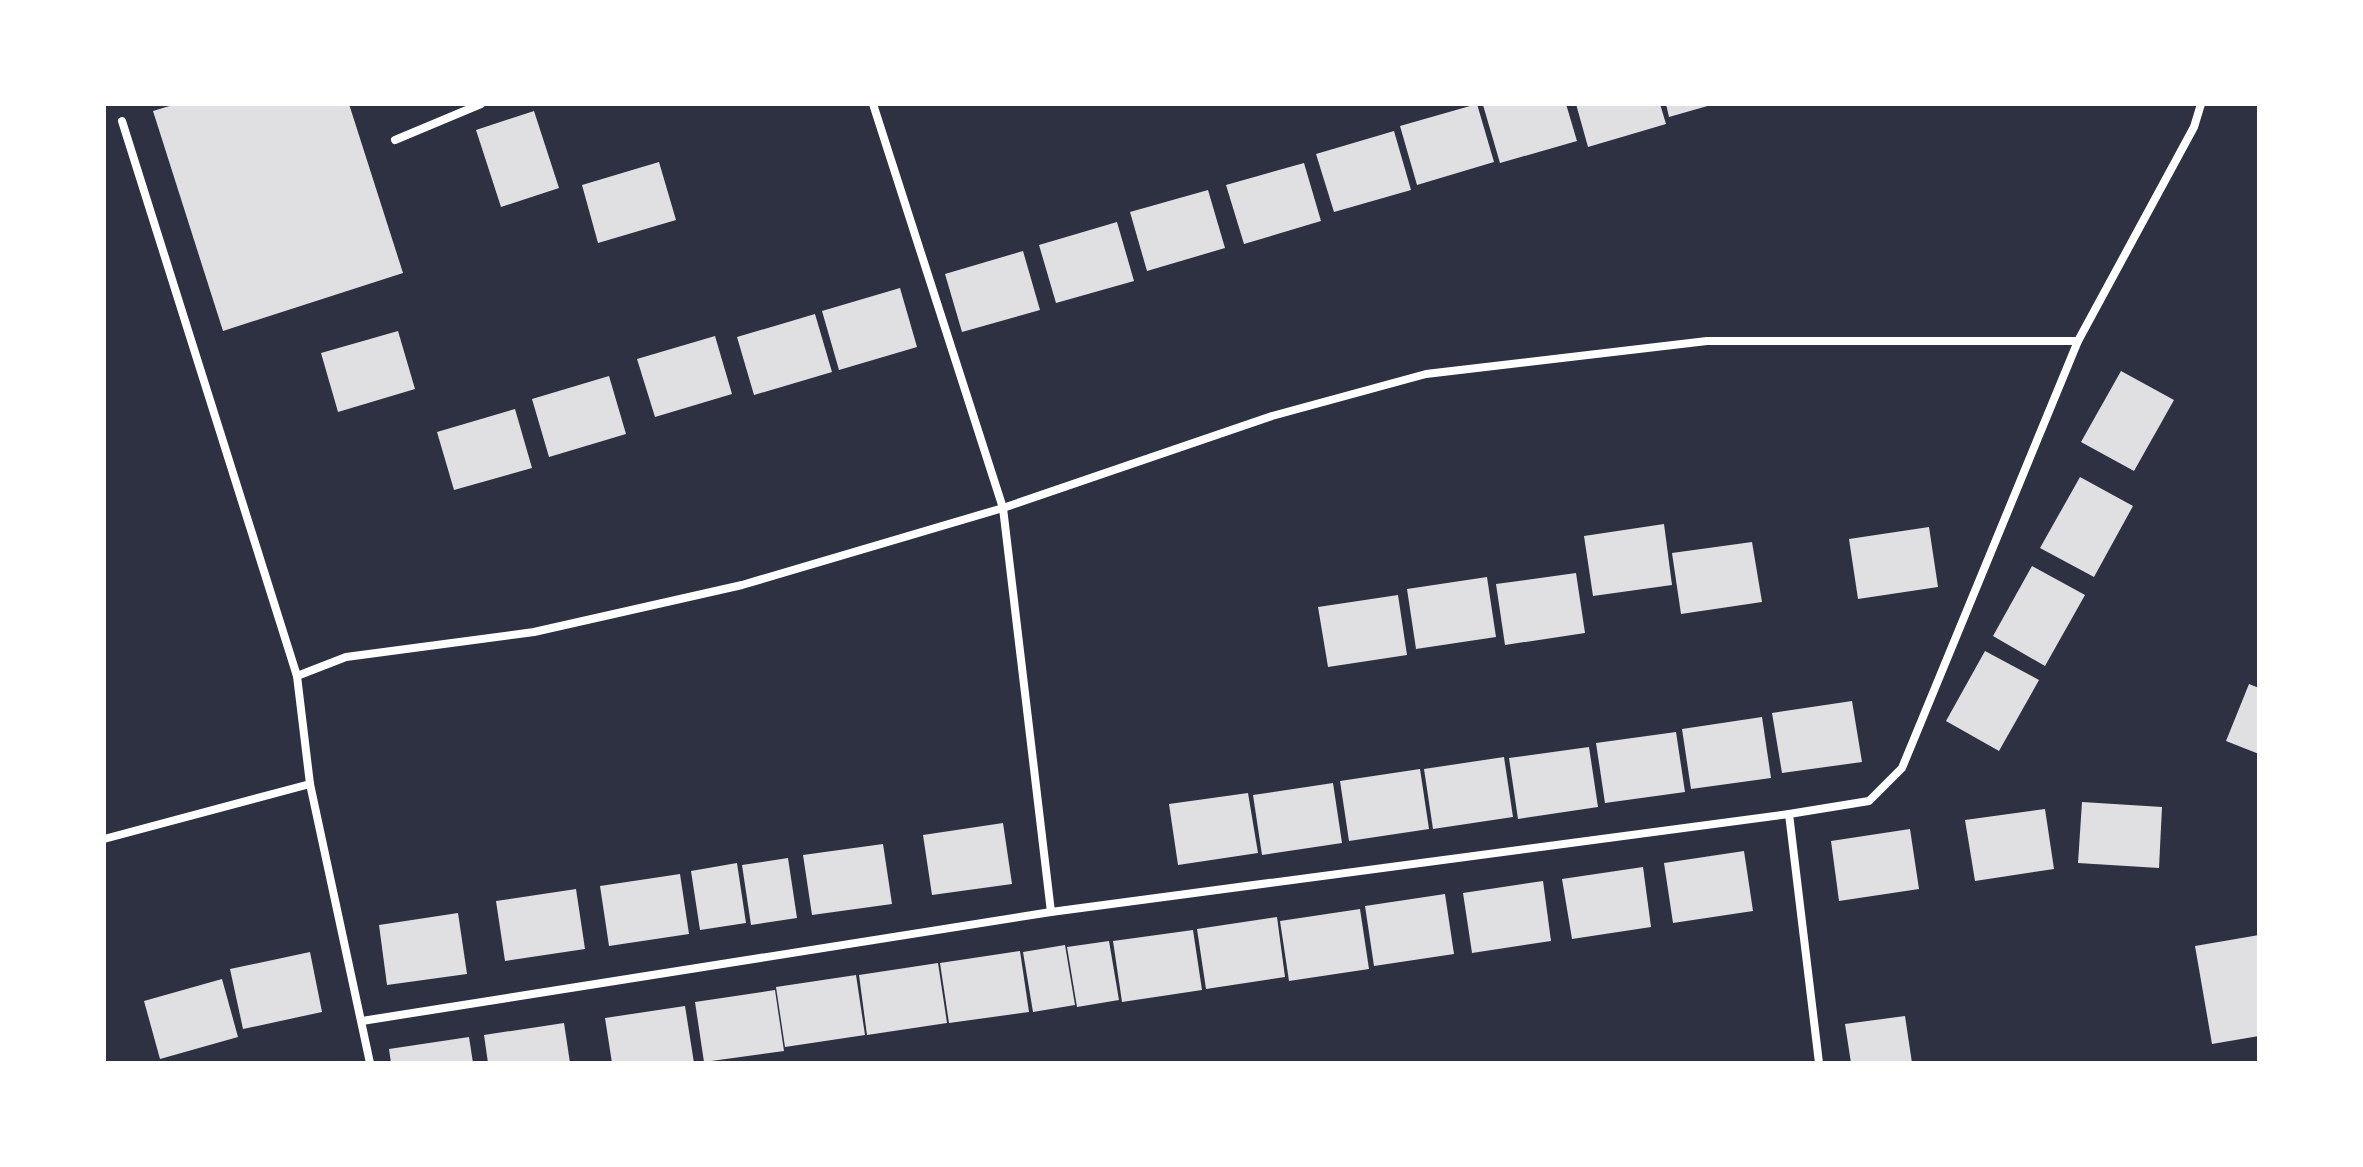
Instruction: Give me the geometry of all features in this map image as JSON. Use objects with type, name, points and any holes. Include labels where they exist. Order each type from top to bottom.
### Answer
[{"type":"street","points":[[395,140],[481,104]]},
{"type":"street","points":[[873,104],[1003,508],[1051,912]]},
{"type":"street","points":[[362,1021],[1051,912],[1869,801],[1902,768],[2078,341],[2194,127],[2201,104]]},
{"type":"street","points":[[122,121],[297,676],[310,784],[370,1063]]},
{"type":"street","points":[[297,676],[346,657],[534,632],[742,585],[1003,508],[1272,416],[1426,374],[1707,341],[2078,341]]},
{"type":"street","points":[[104,839],[310,784]]},
{"type":"street","points":[[1789,814],[1819,1063]]},
{"type":"building","points":[[176,104],[349,104],[403,273],[223,331],[153,111]]},
{"type":"building","points":[[1477,104],[1494,162],[1417,185],[1400,126]]},
{"type":"building","points":[[1566,104],[1577,141],[1500,163],[1483,105]]},
{"type":"building","points":[[1576,104],[1660,104],[1666,124],[1588,147]]},
{"type":"building","points":[[1666,104],[1711,104],[1711,105],[1669,117]]},
{"type":"building","points":[[534,111],[559,188],[501,207],[476,130]]},
{"type":"building","points":[[1394,131],[1411,190],[1334,212],[1316,154]]},
{"type":"building","points":[[659,162],[676,220],[598,243],[582,185]]},
{"type":"building","points":[[1304,163],[1321,221],[1244,244],[1226,185]]},
{"type":"building","points":[[1208,190],[1225,248],[1147,271],[1130,212]]},
{"type":"building","points":[[1117,222],[1134,281],[1056,303],[1039,245]]},
{"type":"building","points":[[1023,251],[1040,310],[962,332],[945,274]]},
{"type":"building","points":[[900,288],[917,347],[839,370],[822,311]]},
{"type":"building","points":[[815,314],[832,372],[754,395],[737,337]]},
{"type":"building","points":[[398,331],[415,389],[338,412],[321,353]]},
{"type":"building","points":[[715,336],[732,394],[655,417],[637,359]]},
{"type":"building","points":[[2121,371],[2174,400],[2134,471],[2081,442]]},
{"type":"building","points":[[609,376],[626,434],[549,457],[532,399]]},
{"type":"building","points":[[515,409],[532,468],[454,490],[437,432]]},
{"type":"building","points":[[2080,477],[2133,506],[2094,577],[2040,548]]},
{"type":"building","points":[[1664,524],[1672,585],[1593,596],[1584,536]]},
{"type":"building","points":[[1929,527],[1938,587],[1858,599],[1849,539]]},
{"type":"building","points":[[1752,542],[1762,602],[1681,614],[1672,553]]},
{"type":"building","points":[[2032,566],[2085,595],[2045,666],[1993,636]]},
{"type":"building","points":[[1576,573],[1585,633],[1505,645],[1496,584]]},
{"type":"building","points":[[1487,577],[1496,637],[1416,649],[1407,589]]},
{"type":"building","points":[[1398,595],[1407,655],[1328,667],[1318,607]]},
{"type":"building","points":[[1985,651],[2039,680],[1999,751],[1946,721]]},
{"type":"building","points":[[2249,684],[2259,688],[2259,754],[2226,741]]},
{"type":"building","points":[[1852,701],[1862,762],[1782,773],[1772,713]]},
{"type":"building","points":[[1762,717],[1771,778],[1691,789],[1682,729]]},
{"type":"building","points":[[1676,732],[1685,792],[1605,803],[1596,743]]},
{"type":"building","points":[[1589,747],[1598,807],[1518,819],[1509,758]]},
{"type":"building","points":[[1504,757],[1513,817],[1433,829],[1424,769]]},
{"type":"building","points":[[1420,769],[1429,829],[1349,841],[1340,781]]},
{"type":"building","points":[[1333,783],[1342,843],[1262,855],[1253,795]]},
{"type":"building","points":[[1248,793],[1258,853],[1178,865],[1169,804]]},
{"type":"building","points":[[2082,802],[2162,807],[2159,868],[2078,863]]},
{"type":"building","points":[[2045,809],[2054,869],[1975,881],[1965,820]]},
{"type":"building","points":[[1003,823],[1012,884],[932,895],[923,835]]},
{"type":"building","points":[[1910,829],[1919,889],[1839,901],[1831,841]]},
{"type":"building","points":[[883,844],[892,904],[812,915],[803,855]]},
{"type":"building","points":[[1744,851],[1753,911],[1673,923],[1664,863]]},
{"type":"building","points":[[788,858],[797,918],[751,925],[742,865]]},
{"type":"building","points":[[737,863],[746,923],[700,930],[691,871]]},
{"type":"building","points":[[1643,867],[1651,927],[1572,939],[1562,879]]},
{"type":"building","points":[[680,874],[689,934],[609,946],[600,886]]},
{"type":"building","points":[[1543,881],[1551,941],[1472,953],[1463,893]]},
{"type":"building","points":[[576,889],[585,949],[505,961],[496,901]]},
{"type":"building","points":[[1445,894],[1454,954],[1374,966],[1365,906]]},
{"type":"building","points":[[1360,909],[1369,969],[1289,981],[1280,921]]},
{"type":"building","points":[[458,913],[467,974],[387,985],[379,925]]},
{"type":"building","points":[[1277,917],[1285,977],[1206,989],[1197,929]]},
{"type":"building","points":[[1193,930],[1202,990],[1122,1002],[1113,941]]},
{"type":"building","points":[[2259,935],[2259,1036],[2212,1044],[2195,946]]},
{"type":"building","points":[[1109,941],[1119,1000],[1077,1007],[1067,947]]},
{"type":"building","points":[[1065,945],[1075,1005],[1033,1012],[1023,952]]},
{"type":"building","points":[[1020,951],[1029,1012],[949,1023],[940,963]]},
{"type":"building","points":[[310,952],[322,1012],[243,1029],[230,969]]},
{"type":"building","points":[[938,963],[947,1023],[867,1035],[859,975]]},
{"type":"building","points":[[856,975],[865,1035],[785,1047],[776,987]]},
{"type":"building","points":[[222,979],[238,1037],[160,1059],[144,1001]]},
{"type":"building","points":[[775,990],[784,1051],[704,1062],[695,1002]]},
{"type":"building","points":[[685,1006],[694,1063],[612,1063],[605,1018]]},
{"type":"building","points":[[1905,1016],[1912,1063],[1851,1063],[1845,1024]]},
{"type":"building","points":[[564,1023],[570,1063],[488,1063],[484,1035]]},
{"type":"building","points":[[469,1037],[473,1063],[391,1063],[389,1049]]}]
